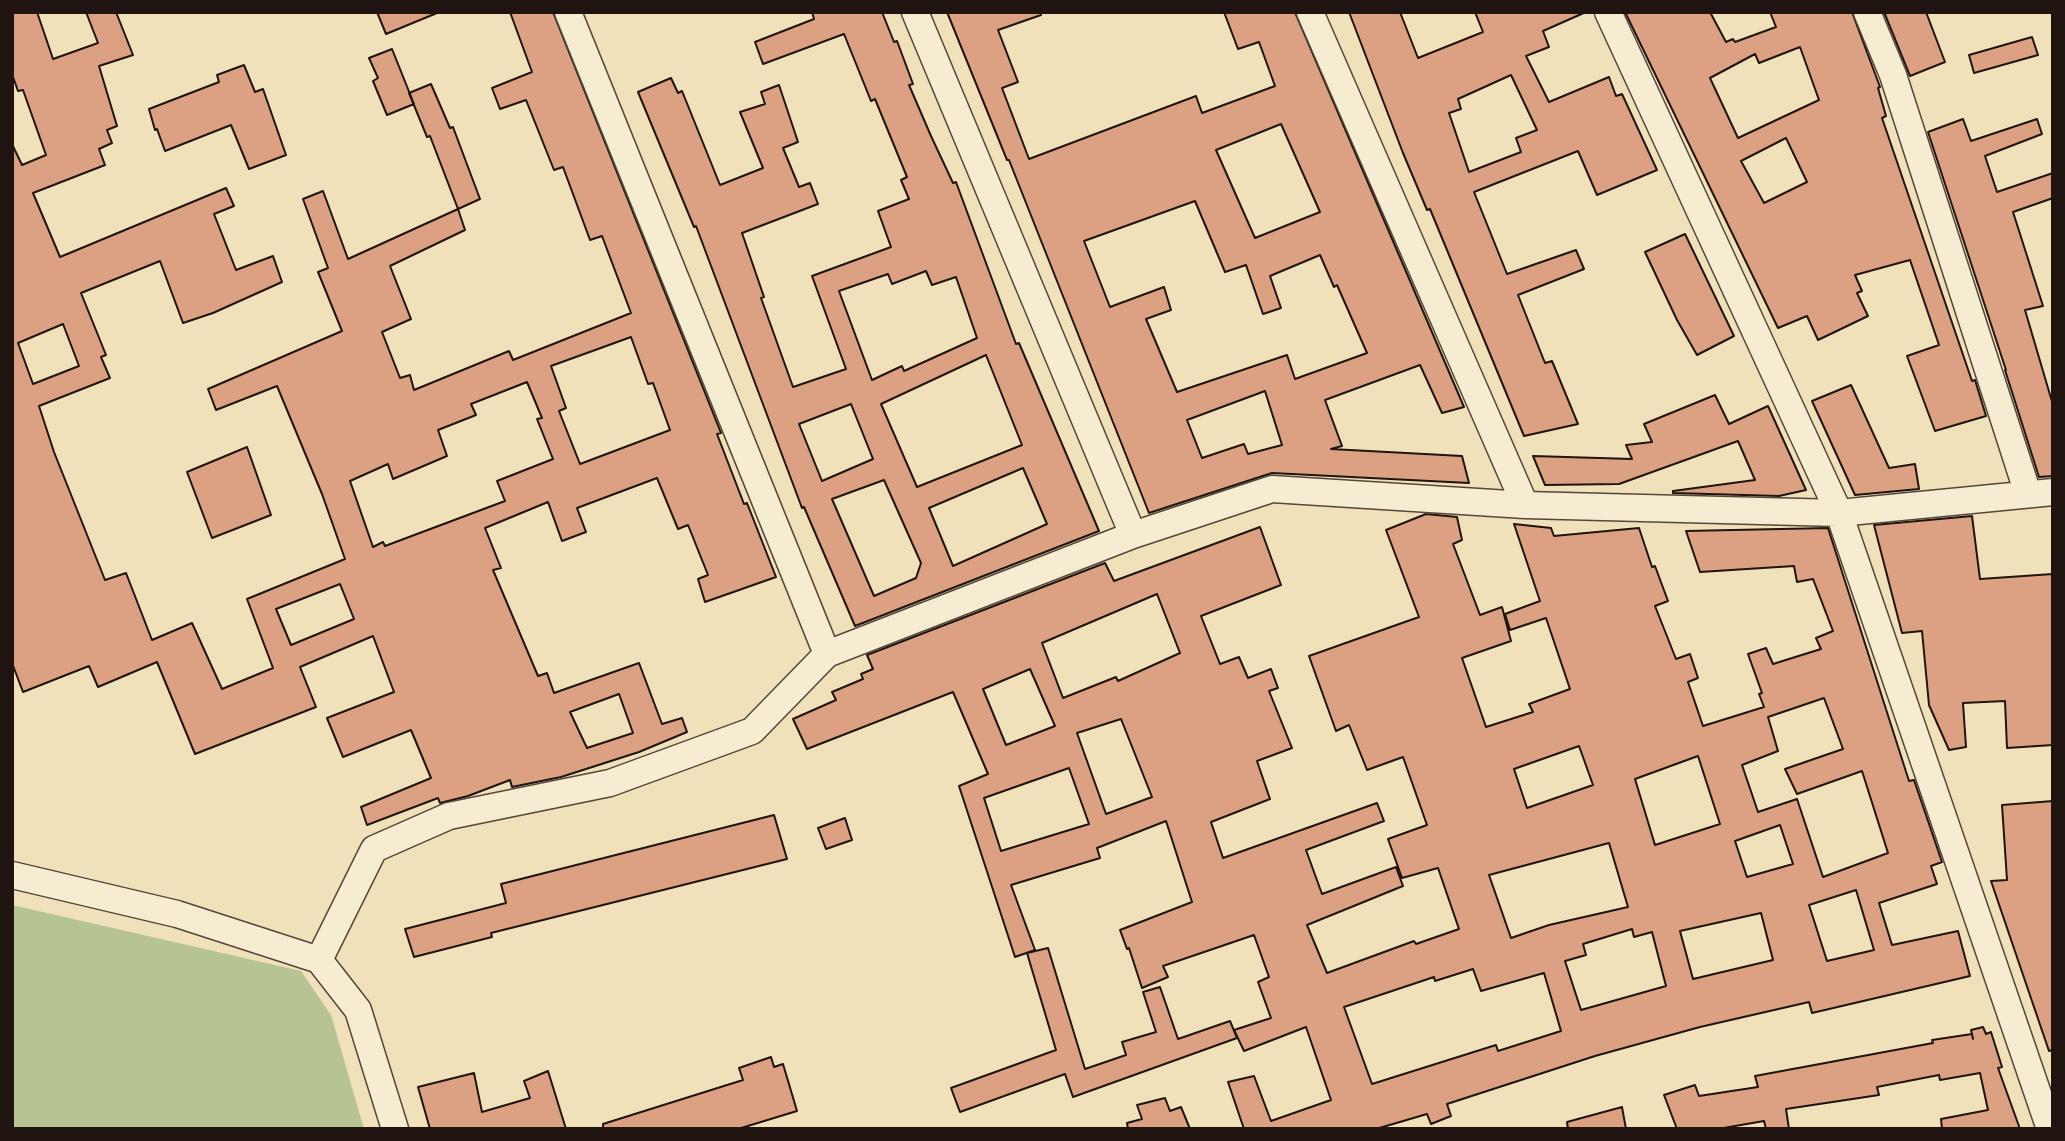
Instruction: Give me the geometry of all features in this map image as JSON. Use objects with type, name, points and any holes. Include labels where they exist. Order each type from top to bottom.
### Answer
[{"type":"street","points":[[568,12],[827,654]]},
{"type":"street","points":[[915,12],[1133,535]]},
{"type":"street","points":[[1310,12],[1525,505]]},
{"type":"street","points":[[1608,12],[1839,513],[2050,1129]]},
{"type":"street","points":[[319,960],[374,849],[449,816],[610,783],[752,731],[827,654],[1133,535],[1272,489],[1525,505],[1839,513],[2040,493],[1893,75],[1867,12]]},
{"type":"street","points":[[12,875],[177,914],[319,960],[358,1010],[395,1129]]},
{"type":"green space","points":[[12,905],[301,971],[331,1015],[364,1129],[12,1129]]},
{"type":"building","points":[[12,12],[37,12],[53,59],[98,43],[86,12],[116,12],[133,55],[99,66],[117,126],[107,130],[112,143],[99,149],[105,165],[33,193],[60,257],[226,188],[234,206],[214,214],[236,270],[273,256],[282,282],[213,313],[183,323],[160,261],[81,293],[106,355],[101,357],[110,378],[39,406],[54,452],[105,580],[126,573],[152,640],[192,623],[222,689],[273,668],[247,599],[345,559],[322,494],[277,386],[216,410],[208,389],[342,331],[318,272],[328,268],[303,199],[323,191],[348,259],[458,209],[465,230],[390,266],[411,319],[382,332],[400,378],[410,375],[414,390],[509,351],[513,360],[631,313],[602,236],[590,240],[563,167],[554,170],[526,100],[500,109],[492,88],[532,72],[510,12],[553,12],[721,433],[717,434],[744,504],[747,503],[776,577],[705,602],[698,579],[708,575],[688,525],[678,529],[657,478],[577,508],[586,532],[562,541],[548,502],[485,528],[501,568],[493,570],[538,676],[547,673],[554,693],[639,663],[662,724],[682,718],[687,732],[639,752],[561,777],[512,787],[510,780],[440,803],[438,798],[367,825],[361,807],[431,778],[411,730],[343,757],[327,718],[394,692],[373,636],[300,667],[316,707],[195,754],[157,662],[98,687],[89,666],[23,692],[12,663],[12,144],[22,165],[46,155],[23,90],[18,91],[12,74]],"holes":[[[63,324],[79,366],[33,384],[18,343]],[[631,337],[648,384],[653,383],[670,430],[580,464],[559,411],[566,408],[551,366]],[[527,382],[542,418],[537,419],[553,459],[497,481],[505,501],[385,546],[383,542],[373,547],[350,481],[388,464],[393,479],[447,456],[438,430],[476,415],[471,404]],[[340,584],[354,619],[291,645],[276,609]],[[619,694],[633,733],[587,748],[570,712]]]},
{"type":"building","points":[[377,12],[437,12],[437,13],[386,34]]},
{"type":"building","points":[[812,12],[882,12],[894,42],[897,41],[913,84],[909,85],[931,136],[953,183],[956,182],[1016,344],[1019,343],[1099,531],[855,626],[804,507],[802,508],[696,226],[694,227],[638,92],[671,78],[678,93],[682,91],[720,185],[763,168],[740,112],[765,104],[761,92],[779,85],[798,142],[783,148],[799,187],[810,183],[818,204],[742,233],[764,297],[761,298],[793,387],[846,369],[812,276],[891,247],[878,211],[909,199],[901,180],[907,177],[875,99],[871,101],[844,34],[763,64],[755,42],[814,19]],"holes":[[[926,271],[932,285],[956,277],[977,338],[904,371],[902,366],[872,380],[839,291],[888,274],[892,284]],[[986,355],[1022,445],[917,487],[881,404]],[[851,404],[873,459],[822,481],[799,424]],[[1023,468],[1047,524],[953,566],[929,508]],[[884,480],[921,563],[916,578],[874,596],[832,499]]]},
{"type":"building","points":[[947,12],[1040,12],[1041,15],[998,30],[1018,82],[1002,88],[1029,159],[1196,96],[1202,113],[1275,86],[1259,42],[1238,49],[1224,12],[1295,12],[1464,407],[1442,413],[1420,365],[1325,400],[1342,446],[1331,449],[1462,456],[1469,483],[1272,473],[1149,513]],"holes":[[[1281,124],[1320,212],[1255,238],[1216,150]],[[1195,201],[1225,272],[1246,265],[1263,314],[1281,308],[1270,276],[1320,255],[1334,287],[1337,285],[1367,353],[1295,379],[1287,355],[1177,392],[1146,319],[1171,310],[1164,287],[1110,307],[1084,241]],[[1265,391],[1282,445],[1248,454],[1244,444],[1202,458],[1187,420]]]},
{"type":"building","points":[[1349,12],[1400,12],[1418,58],[1483,32],[1475,12],[1586,12],[1543,31],[1549,47],[1526,56],[1549,102],[1609,77],[1616,96],[1622,94],[1657,170],[1597,195],[1578,151],[1474,192],[1507,274],[1576,250],[1584,269],[1518,295],[1545,363],[1552,361],[1578,424],[1524,436],[1430,209],[1427,210]],"holes":[[[1511,75],[1537,130],[1516,138],[1521,152],[1469,172],[1449,113],[1461,109],[1458,99]]]},
{"type":"building","points":[[1625,12],[1710,12],[1726,42],[1733,39],[1735,42],[1776,27],[1770,12],[1852,12],[1880,87],[1878,88],[1886,116],[1882,118],[1986,416],[1935,431],[1907,356],[1939,345],[1910,260],[1855,275],[1862,291],[1857,293],[1868,316],[1818,340],[1807,316],[1778,328]],"holes":[[[1800,47],[1819,100],[1738,138],[1710,78],[1755,54],[1759,63]],[[1786,138],[1807,182],[1764,203],[1741,161]]]},
{"type":"building","points":[[1884,12],[1926,12],[1945,62],[1910,76]]},
{"type":"building","points":[[2032,37],[2038,55],[1974,73],[1969,55]]},
{"type":"building","points":[[392,49],[414,104],[387,115],[373,81],[378,78],[369,58]]},
{"type":"building","points":[[244,65],[255,92],[263,89],[286,155],[249,169],[231,125],[165,151],[149,109],[219,82],[217,75]]},
{"type":"building","points":[[431,84],[450,128],[453,127],[480,199],[458,209],[430,136],[427,137],[409,93]]},
{"type":"building","points":[[1963,119],[1971,141],[2037,119],[2042,134],[1985,156],[1997,192],[2053,173],[2053,198],[2013,212],[2043,306],[2025,310],[2053,405],[2053,476],[2039,477],[1928,132]]},
{"type":"building","points":[[1685,234],[1734,336],[1697,355],[1645,252]]},
{"type":"building","points":[[1851,385],[1889,468],[1915,464],[1919,489],[1855,495],[1812,401]]},
{"type":"building","points":[[1715,395],[1729,424],[1768,406],[1806,490],[1779,496],[1673,493],[1755,480],[1738,441],[1619,484],[1545,485],[1533,456],[1632,459],[1626,445],[1652,442],[1644,424]]},
{"type":"building","points":[[247,447],[271,515],[212,538],[187,472]]},
{"type":"building","points":[[1426,514],[1457,517],[1462,540],[1453,544],[1480,615],[1502,607],[1511,641],[1462,658],[1486,727],[1533,712],[1529,704],[1570,689],[1546,618],[1510,630],[1505,614],[1540,601],[1514,524],[1551,528],[1554,536],[1639,528],[1652,567],[1655,566],[1668,601],[1655,606],[1676,659],[1690,654],[1698,678],[1688,682],[1703,726],[1764,707],[1759,694],[1762,693],[1748,654],[1766,648],[1773,664],[1821,649],[1816,638],[1833,631],[1813,579],[1797,582],[1794,566],[1700,572],[1686,531],[1828,528],[1909,781],[1914,780],[1942,862],[1931,866],[1937,884],[1879,903],[1892,945],[1958,931],[1970,976],[1812,1013],[1809,1002],[1700,1027],[1595,1056],[1447,1104],[1451,1116],[1431,1124],[1427,1114],[1376,1129],[1244,1129],[1228,1082],[1254,1076],[1271,1121],[1331,1100],[1306,1027],[1244,1051],[1234,1030],[1271,1018],[1258,982],[1269,977],[1254,935],[1163,966],[1168,977],[1142,988],[1120,930],[1192,902],[1166,821],[1097,848],[1100,858],[1011,885],[1035,950],[1015,957],[959,786],[988,774],[953,692],[807,749],[793,719],[836,700],[832,692],[863,679],[861,674],[873,669],[867,655],[1105,563],[1114,581],[1260,527],[1281,585],[1201,616],[1220,664],[1239,657],[1248,678],[1271,669],[1278,688],[1269,691],[1292,748],[1257,761],[1270,799],[1211,822],[1223,858],[1377,803],[1384,821],[1306,850],[1322,894],[1396,867],[1403,886],[1307,925],[1327,973],[1414,941],[1416,944],[1459,929],[1438,868],[1402,878],[1388,839],[1427,825],[1403,757],[1367,770],[1349,725],[1336,731],[1309,656],[1419,617],[1386,530]],"holes":[[[1157,594],[1180,653],[1118,681],[1116,677],[1063,698],[1042,643]],[[1030,669],[1055,726],[1006,745],[983,689]],[[1824,698],[1843,749],[1785,769],[1797,794],[1862,771],[1888,853],[1823,877],[1797,799],[1758,812],[1742,765],[1778,751],[1768,717]],[[1121,719],[1152,797],[1106,814],[1077,733]],[[1579,746],[1593,785],[1527,808],[1514,769]],[[1698,756],[1720,824],[1655,845],[1635,779]],[[1069,768],[1089,824],[1001,851],[984,798]],[[1780,825],[1793,864],[1747,877],[1735,841]],[[1609,843],[1628,907],[1549,925],[1511,938],[1489,875]],[[1856,890],[1874,950],[1827,961],[1809,905]],[[1761,913],[1773,960],[1693,979],[1680,931]],[[1632,929],[1634,937],[1652,932],[1666,986],[1581,1010],[1565,961],[1586,955],[1583,944]],[[1473,969],[1481,991],[1544,973],[1561,1031],[1498,1051],[1496,1045],[1372,1084],[1344,1007],[1434,977],[1435,981]]]},
{"type":"building","points":[[1972,516],[1980,579],[2053,574],[2053,745],[2007,748],[2005,701],[1963,703],[1966,747],[1949,750],[1929,705],[1922,631],[1902,633],[1874,525]]},
{"type":"building","points":[[2053,801],[2053,1050],[2049,1051],[1991,881],[2007,880],[2002,805]]},
{"type":"building","points":[[774,815],[787,859],[491,933],[492,937],[414,957],[405,929],[506,903],[501,884]]},
{"type":"building","points":[[845,818],[852,840],[826,849],[818,828]]},
{"type":"building","points":[[1048,948],[1085,1069],[1126,1055],[1122,1042],[1156,1032],[1143,992],[1160,987],[1178,1039],[1230,1021],[1237,1038],[1073,1097],[1065,1074],[960,1112],[951,1088],[1056,1050],[1027,953]]},
{"type":"building","points":[[1983,1027],[1986,1034],[1991,1032],[2002,1067],[1998,1068],[2020,1129],[1942,1129],[1941,1119],[1988,1110],[1980,1073],[1940,1080],[1939,1075],[1877,1087],[1879,1095],[1786,1109],[1789,1129],[1766,1129],[1764,1121],[1718,1129],[1677,1129],[1664,1095],[1695,1085],[1699,1096],[1758,1087],[1755,1076],[1972,1034],[1971,1030]]},
{"type":"building","points":[[771,1057],[774,1067],[783,1064],[797,1111],[738,1129],[603,1129],[603,1124],[743,1080],[739,1068]]},
{"type":"building","points":[[548,1071],[566,1129],[430,1129],[418,1087],[474,1073],[482,1112],[530,1098],[524,1081]]},
{"type":"building","points":[[1165,1098],[1170,1111],[1181,1107],[1190,1129],[1128,1129],[1127,1123],[1142,1119],[1137,1105]]},
{"type":"building","points":[[1622,1107],[1626,1129],[1568,1129],[1567,1122]]}]
